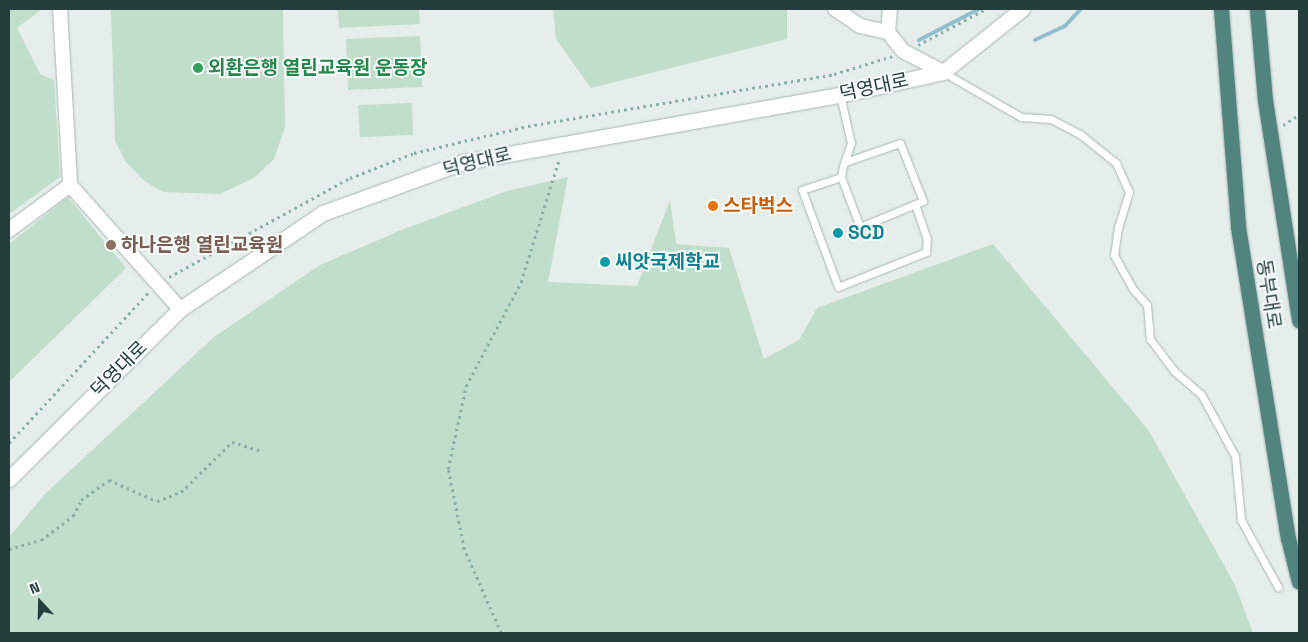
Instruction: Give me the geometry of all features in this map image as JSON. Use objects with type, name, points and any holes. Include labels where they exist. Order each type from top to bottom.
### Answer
[{"type":"highway","name":"동부대로","points":[[1221,9],[1238,227],[1288,538],[1299,582]]},
{"type":"highway","name":"동부대로","points":[[1257,9],[1265,100],[1299,320]]},
{"type":"main road","name":"덕영대로","points":[[9,480],[180,309],[323,213],[463,162],[839,95],[943,72],[1022,9]]},
{"type":"street","points":[[60,9],[70,185],[180,309]]},
{"type":"street","points":[[835,9],[860,26],[888,32],[904,51],[943,72]]},
{"type":"street","points":[[888,32],[890,9]]},
{"type":"street","points":[[9,230],[70,185]]},
{"type":"lane","points":[[943,72],[1021,118],[1050,119],[1081,135],[1116,163],[1129,192],[1118,227],[1114,255],[1133,289],[1146,305],[1150,339],[1173,370],[1201,394],[1235,456],[1241,520],[1278,587]]},
{"type":"lane","points":[[839,95],[851,142],[844,162],[842,177],[860,227],[916,207],[923,201],[900,143],[844,162]]},
{"type":"lane","points":[[842,177],[802,190],[838,287],[926,252],[927,239],[916,207]]},
{"type":"path","points":[[9,444],[157,283],[350,178],[414,153],[519,128],[834,74],[881,62],[942,35],[986,9]]},
{"type":"path","points":[[1283,125],[1299,114]]},
{"type":"path","points":[[501,633],[464,549],[448,469],[466,386],[522,282],[564,144]]},
{"type":"path","points":[[9,549],[41,540],[73,516],[81,500],[109,480],[157,501],[181,492],[232,442],[261,451]]},
{"type":"green space","points":[[9,9],[42,9],[17,28],[40,74],[54,80],[60,177],[9,214]]},
{"type":"green space","name":"외환은행 열린교육원 운동장","points":[[111,9],[283,9],[285,128],[274,159],[254,178],[220,194],[163,192],[143,180],[126,162],[115,141]]},
{"type":"green space","points":[[338,9],[419,9],[420,24],[339,28]]},
{"type":"green space","points":[[553,9],[787,9],[787,39],[591,88],[556,39]]},
{"type":"green space","points":[[420,36],[422,87],[348,90],[346,39]]},
{"type":"green space","points":[[412,103],[413,135],[360,137],[358,105]]},
{"type":"green space","points":[[568,177],[548,282],[637,286],[670,200],[676,244],[729,248],[764,359],[799,340],[817,308],[993,244],[1149,431],[1235,585],[1253,633],[9,633],[9,537],[45,494],[214,337],[320,265],[404,229],[507,191]]},
{"type":"green space","points":[[68,197],[126,268],[9,382],[9,244]]},
{"type":"waterway","points":[[919,40],[979,9]]},
{"type":"waterway","points":[[1035,40],[1065,26],[1081,9]]},
{"type":"place","name":"외환은행 열린교육원 운동장","points":[[198,68]]},
{"type":"place","name":"스타벅스","points":[[713,206]]},
{"type":"place","name":"SCD","points":[[838,233]]},
{"type":"place","name":"하나은행 열린교육원","points":[[111,245]]},
{"type":"place","name":"씨앗국제학교","points":[[605,262]]}]
